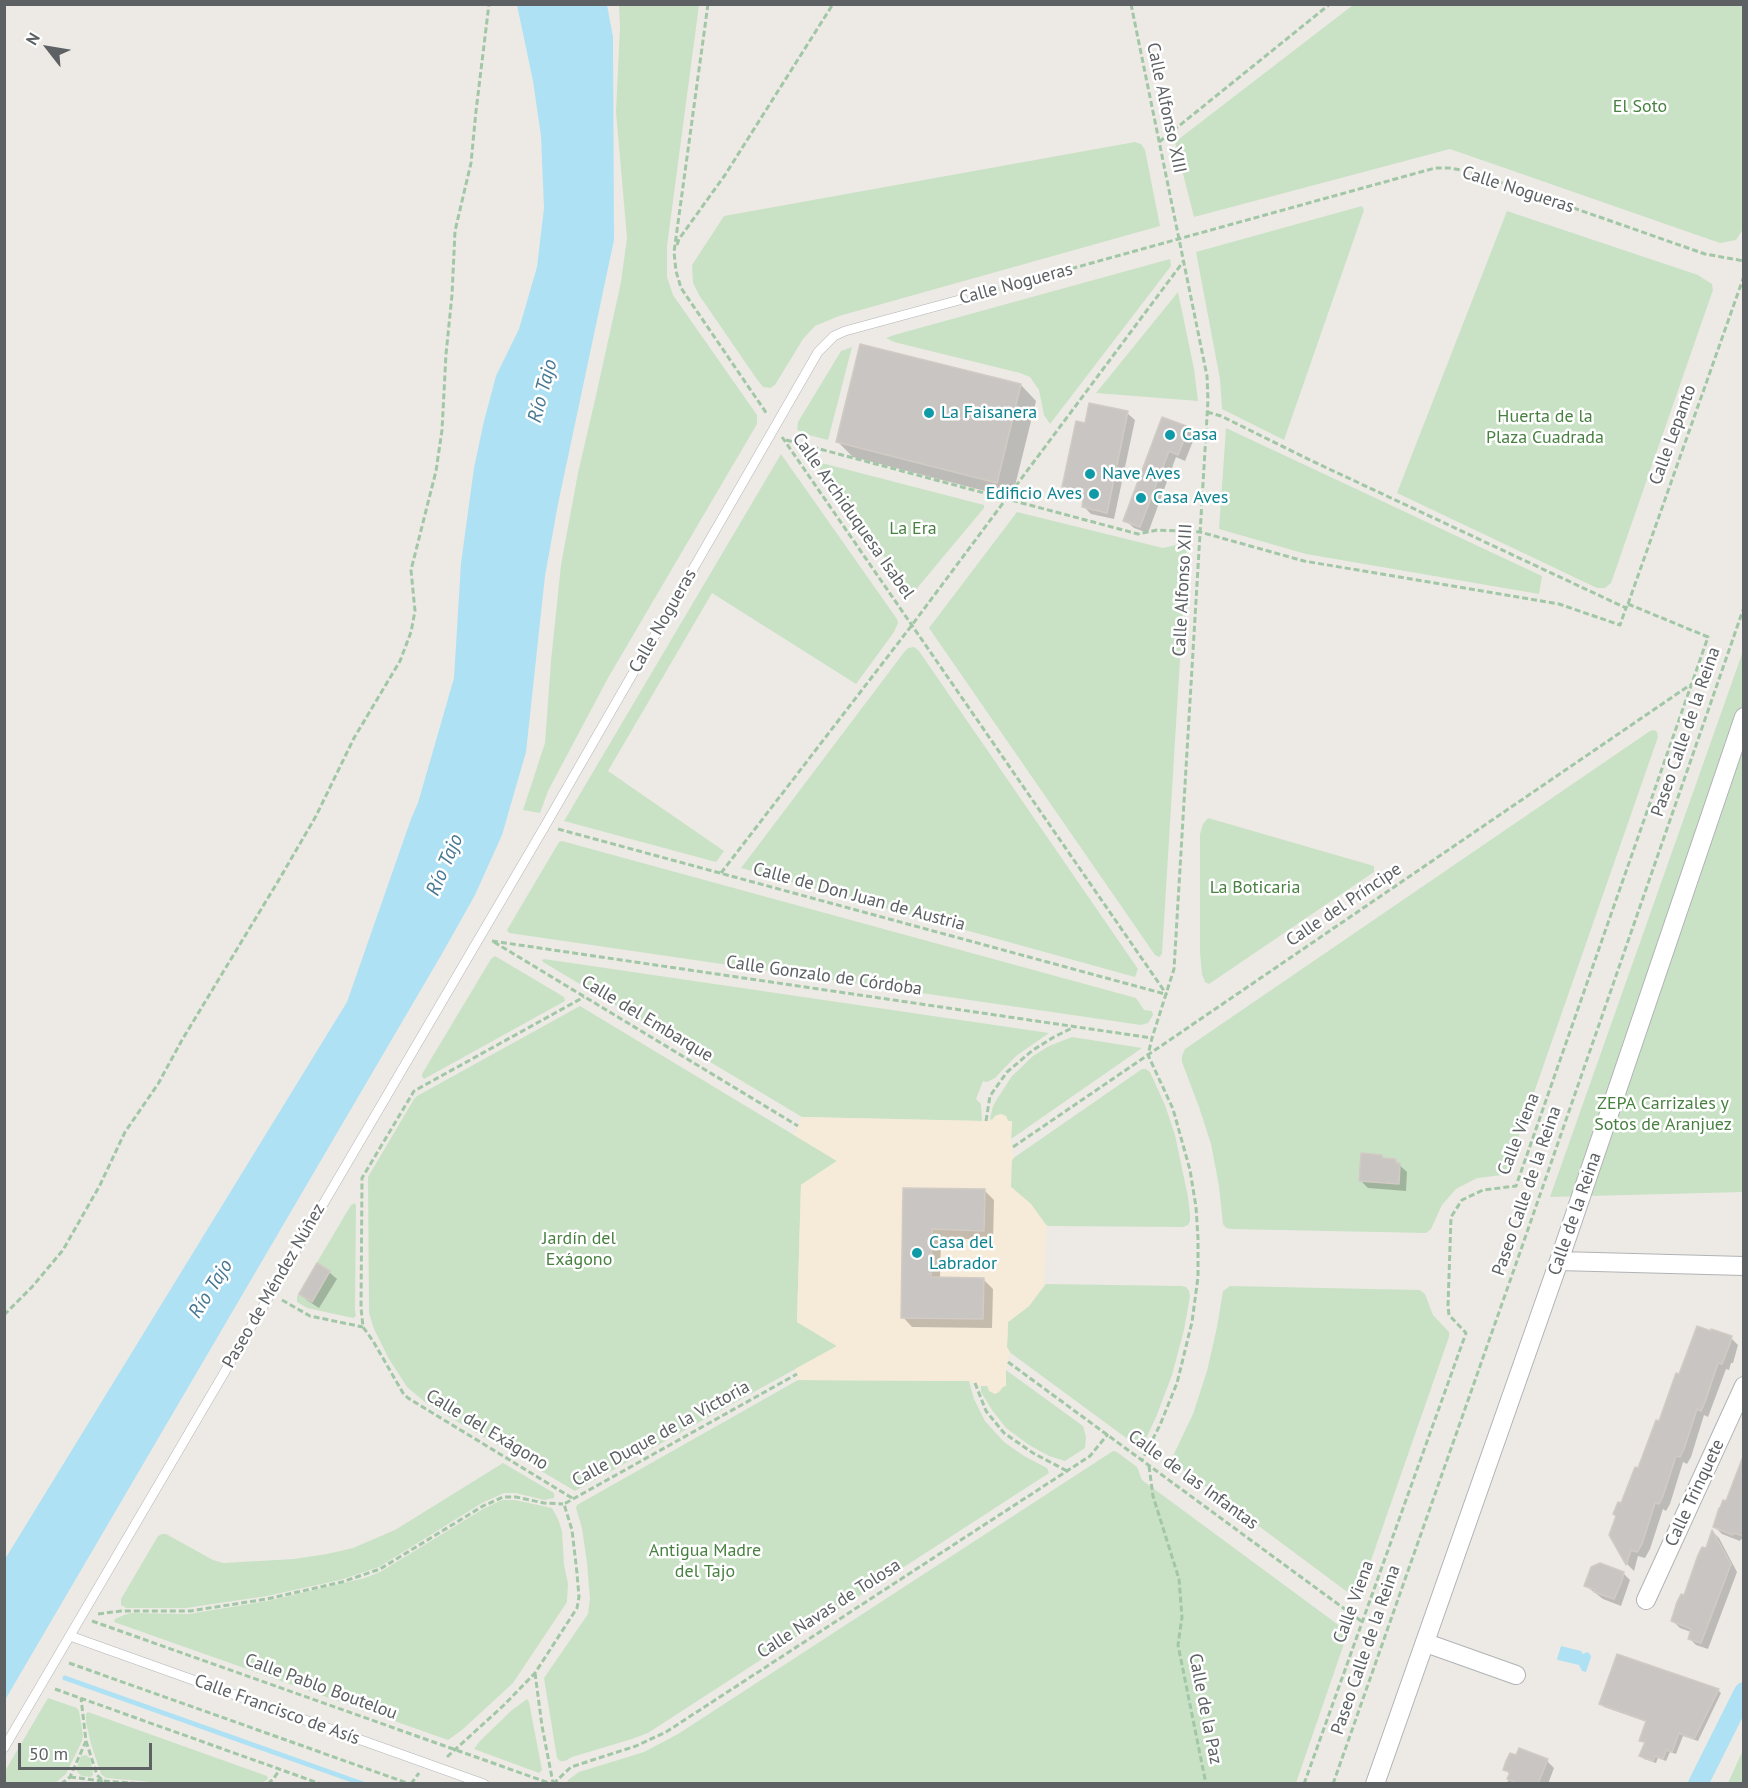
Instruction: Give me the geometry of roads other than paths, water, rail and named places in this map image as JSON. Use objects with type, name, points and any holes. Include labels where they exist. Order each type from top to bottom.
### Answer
[{"type":"street","name":"Calle de la Reina","points":[[1375,1784],[1559,1261],[1743,717]]},
{"type":"street","points":[[1559,1261],[1743,1266]]},
{"type":"street","name":"Calle Trinquete","points":[[1646,1600],[1743,1386]]},
{"type":"street","points":[[1426,1642],[1516,1675]]},
{"type":"lane","name":"Calle Nogueras","points":[[545,826],[818,352],[834,336],[845,331],[963,299]]},
{"type":"lane","name":"Paseo de Méndez Núñez","points":[[4,1748],[545,826]]},
{"type":"lane","name":"Calle Francisco de Asís","points":[[70,1636],[484,1784]]},
{"type":"water","name":"Río Tajo","points":[[517,5],[607,5],[613,37],[614,240],[545,576],[526,752],[502,835],[475,895],[443,952],[5,1700],[5,1559],[347,1002],[418,803],[454,678],[461,563],[474,468],[484,421],[496,376],[519,329],[537,267],[544,208],[541,136],[533,81]]},
{"type":"water","points":[[1561,1646],[1581,1651],[1583,1654],[1587,1652],[1590,1654],[1586,1672],[1582,1671],[1579,1665],[1557,1659]]},
{"type":"waterway","points":[[65,1678],[363,1784]]},
{"type":"waterway","points":[[1698,1784],[1744,1692]]},
{"type":"place","name":"La Faisanera","points":[[929,413]]},
{"type":"place","name":"Casa","points":[[1170,435]]},
{"type":"place","name":"Nave Aves","points":[[1090,474]]},
{"type":"place","name":"Edificio Aves","points":[[1094,494]]},
{"type":"place","name":"Casa Aves","points":[[1141,498]]},
{"type":"place","name":"Casa del Labrador","points":[[917,1253]]},
{"type":"park label","name":"El Soto","points":[[1640,107]]},
{"type":"park label","name":"Huerta de la Plaza Cuadrada","points":[[1545,427]]},
{"type":"park label","name":"La Era","points":[[913,529]]},
{"type":"park label","name":"La Boticaria","points":[[1255,888]]},
{"type":"park label","name":"ZEPA Carrizales y Sotos de Aranjuez","points":[[1663,1114]]},
{"type":"park label","name":"Jardín del Exágono","points":[[579,1249]]},
{"type":"park label","name":"Antigua Madre del Tajo","points":[[705,1561]]}]
